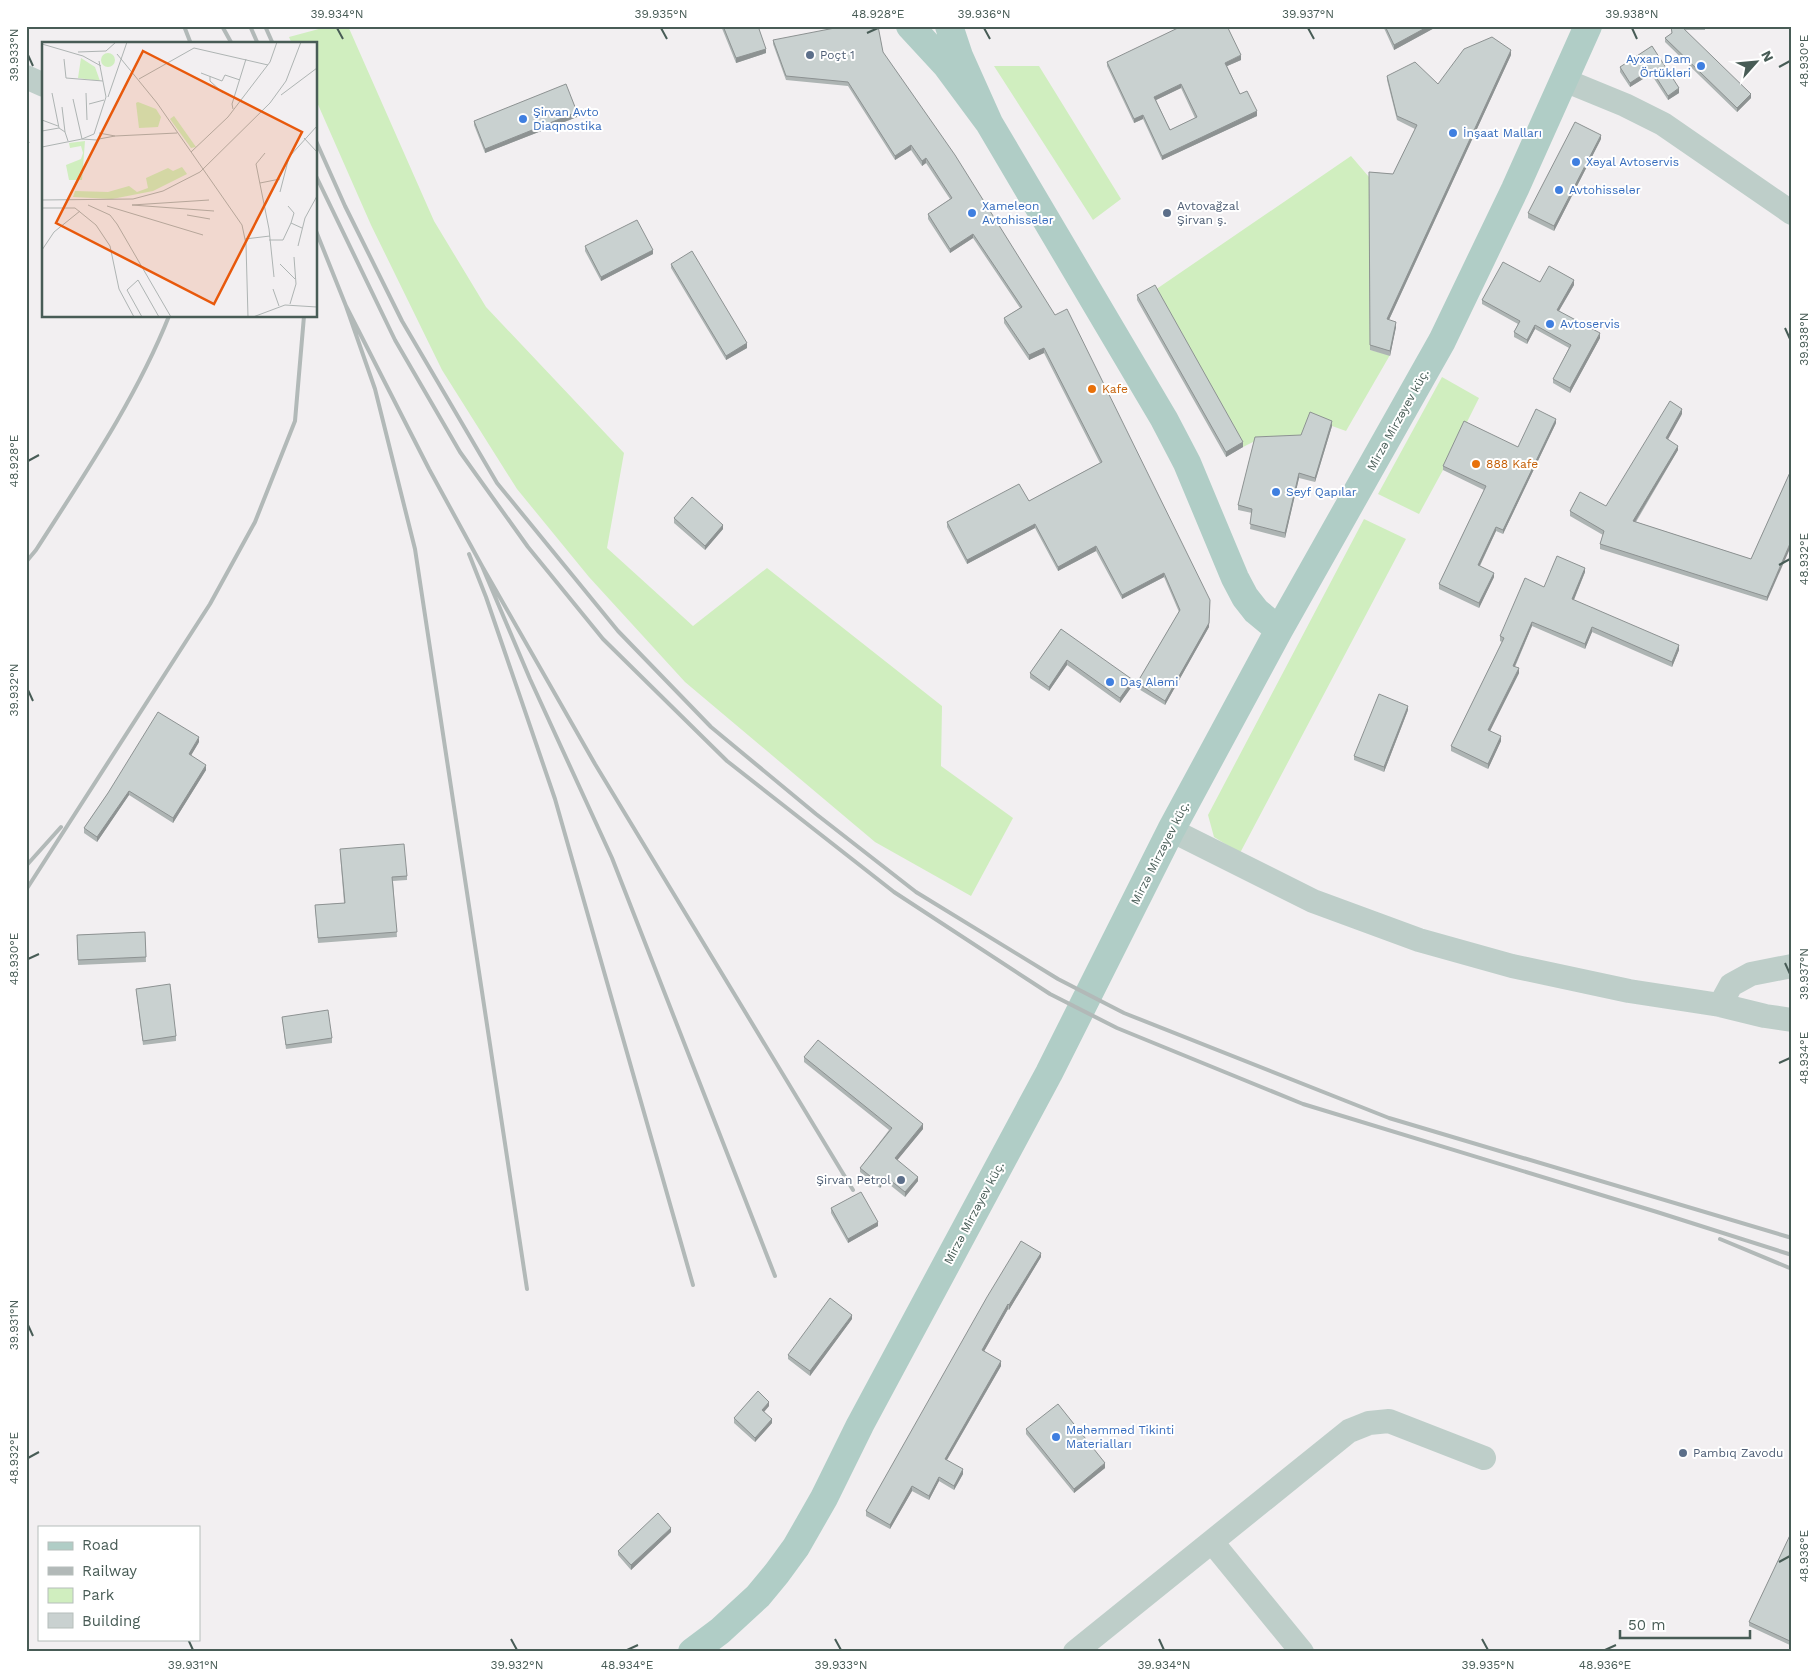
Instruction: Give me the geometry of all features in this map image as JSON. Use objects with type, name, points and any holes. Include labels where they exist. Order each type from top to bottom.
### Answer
[{"type":"main road","points":[[910,26],[946,65],[989,123],[1164,419],[1187,463],[1235,578],[1245,597],[1256,611],[1279,630]]},
{"type":"main road","points":[[949,26],[962,64],[989,123]]},
{"type":"main road","name":"Mirzə Mirzəyev küç.","points":[[692,1652],[720,1631],[762,1590],[796,1546],[824,1498],[860,1425],[1049,1073],[1171,830],[1279,630],[1442,340],[1515,189],[1588,26]]},
{"type":"street","points":[[26,77],[42,84]]},
{"type":"street","points":[[1564,80],[1626,105],[1663,124],[1792,213]]},
{"type":"street","points":[[1171,830],[1312,901],[1419,940],[1532,970],[1629,991],[1720,1005],[1765,1016],[1792,1020]]},
{"type":"street","points":[[1720,1005],[1731,985],[1744,977],[1792,966]]},
{"type":"street","points":[[1083,1649],[1349,1431],[1369,1423],[1389,1422],[1484,1458]]},
{"type":"street","points":[[1212,1542],[1302,1652]]},
{"type":"green space","points":[[330,26],[348,26],[434,221],[486,307],[624,453],[607,548],[693,626],[767,568],[942,706],[941,766],[1013,818],[971,896],[875,842],[685,682],[589,577],[517,489],[442,370],[371,225],[318,105],[318,42],[291,42],[289,37]]},
{"type":"green space","points":[[994,66],[1039,66],[1121,199],[1093,220]]},
{"type":"green space","points":[[1351,156],[1369,177],[1370,350],[1390,355],[1346,431],[1332,426],[1301,440],[1255,441],[1243,447],[1155,290]]},
{"type":"green space","points":[[1442,377],[1479,398],[1419,514],[1378,494]]},
{"type":"green space","points":[[1364,519],[1406,539],[1240,853],[1214,837],[1208,815]]},
{"type":"building","points":[[723,26],[758,26],[766,49],[736,58]]},
{"type":"building","points":[[845,26],[878,26],[883,52],[955,155],[1055,315],[1067,309],[1210,600],[1209,623],[1165,701],[1137,683],[1180,610],[1164,573],[1122,595],[1096,546],[1058,567],[1035,524],[967,560],[947,522],[1019,484],[1029,501],[1102,462],[1044,348],[1029,355],[1004,318],[1022,307],[973,234],[950,249],[928,214],[952,198],[926,158],[922,161],[911,145],[895,156],[848,82],[786,76],[773,40]]},
{"type":"building","points":[[1182,26],[1227,26],[1241,55],[1225,63],[1240,94],[1247,91],[1257,111],[1162,156],[1143,115],[1134,119],[1107,62]],"holes":[[[1181,84],[1197,117],[1170,130],[1154,97]]]},
{"type":"building","points":[[1385,26],[1429,26],[1394,45]]},
{"type":"building","points":[[1671,26],[1681,26],[1751,94],[1737,108],[1665,38],[1672,33]]},
{"type":"building","points":[[1492,37],[1511,50],[1387,319],[1396,322],[1390,351],[1370,345],[1369,172],[1393,174],[1417,125],[1397,116],[1387,76],[1415,62],[1438,84],[1464,49]]},
{"type":"building","points":[[1652,46],[1679,88],[1668,96],[1651,69],[1630,83],[1620,67]]},
{"type":"building","points":[[566,84],[577,112],[485,149],[474,121]]},
{"type":"building","points":[[1575,122],[1601,135],[1554,226],[1528,213]]},
{"type":"building","points":[[637,220],[653,250],[601,277],[585,246]]},
{"type":"building","points":[[692,251],[747,343],[726,356],[671,264]]},
{"type":"building","points":[[1503,262],[1540,282],[1549,266],[1574,280],[1557,310],[1600,333],[1570,388],[1553,379],[1571,345],[1535,325],[1527,340],[1514,332],[1520,321],[1482,300]]},
{"type":"building","points":[[1155,285],[1243,442],[1226,452],[1137,295]]},
{"type":"building","points":[[1670,401],[1682,409],[1666,438],[1678,446],[1633,521],[1751,559],[1792,468],[1792,539],[1767,597],[1600,544],[1604,531],[1570,511],[1580,492],[1606,506]]},
{"type":"building","points":[[1536,409],[1556,419],[1503,530],[1496,527],[1478,565],[1494,573],[1479,603],[1439,584],[1486,486],[1443,466],[1464,421],[1518,447]]},
{"type":"building","points":[[1310,412],[1332,421],[1315,478],[1299,473],[1285,533],[1250,524],[1252,509],[1238,505],[1255,437],[1301,435]]},
{"type":"building","points":[[692,497],[723,525],[705,546],[674,518]]},
{"type":"building","points":[[1557,556],[1585,568],[1572,599],[1679,645],[1672,662],[1592,627],[1585,644],[1532,622],[1513,666],[1519,668],[1488,730],[1501,736],[1488,764],[1451,746],[1504,638],[1500,636],[1525,578],[1544,587]]},
{"type":"building","points":[[1061,629],[1133,680],[1120,698],[1067,660],[1049,687],[1030,673]]},
{"type":"building","points":[[1379,694],[1408,706],[1384,767],[1354,756]]},
{"type":"building","points":[[158,712],[199,737],[189,754],[206,765],[173,818],[129,791],[97,837],[84,828]]},
{"type":"building","points":[[404,844],[407,876],[392,877],[397,932],[318,938],[315,905],[345,903],[340,849]]},
{"type":"building","points":[[145,932],[146,957],[78,960],[77,935]]},
{"type":"building","points":[[170,984],[176,1036],[143,1041],[136,989]]},
{"type":"building","points":[[328,1010],[332,1038],[286,1045],[282,1017]]},
{"type":"building","points":[[818,1040],[923,1124],[895,1158],[918,1177],[905,1192],[885,1176],[880,1184],[860,1168],[892,1128],[804,1057]]},
{"type":"building","points":[[861,1192],[878,1222],[848,1239],[831,1208]]},
{"type":"building","points":[[1021,1241],[1041,1253],[1008,1304],[982,1350],[1001,1361],[945,1459],[963,1469],[954,1486],[939,1477],[929,1496],[912,1486],[890,1525],[866,1511],[987,1297]]},
{"type":"building","points":[[830,1298],[852,1315],[810,1371],[788,1355]]},
{"type":"building","points":[[758,1391],[769,1402],[762,1410],[772,1419],[755,1438],[734,1418]]},
{"type":"building","points":[[1058,1404],[1105,1463],[1074,1489],[1026,1429]]},
{"type":"building","points":[[658,1513],[671,1528],[631,1565],[618,1551]]},
{"type":"building","points":[[1792,1531],[1792,1642],[1749,1622]]},
{"type":"railway","points":[[184,26],[190,42]]},
{"type":"railway","points":[[222,26],[231,42]]},
{"type":"railway","points":[[250,26],[257,42]]},
{"type":"railway","points":[[265,26],[272,42]]},
{"type":"railway","points":[[318,145],[345,206],[402,321],[497,483],[618,631],[711,727],[816,814],[916,892],[1058,979],[1124,1013],[1389,1118],[1792,1238]]},
{"type":"railway","points":[[318,180],[395,340],[460,452],[528,547],[603,639],[727,761],[894,892],[1050,994],[1117,1028],[1303,1104],[1792,1255]]},
{"type":"railway","points":[[318,236],[346,306]]},
{"type":"railway","points":[[482,566],[429,469],[346,306],[375,389],[415,549],[527,1289]]},
{"type":"railway","points":[[26,562],[36,550],[125,407],[156,347],[168,318]]},
{"type":"railway","points":[[26,890],[210,604],[255,522],[295,421],[304,318]]},
{"type":"railway","points":[[469,554],[486,597],[555,799],[693,1285]]},
{"type":"railway","points":[[775,1276],[612,858],[530,679],[482,566],[595,764],[853,1190]]},
{"type":"railway","points":[[26,866],[61,827]]},
{"type":"railway","points":[[1720,1239],[1792,1269]]},
{"type":"place","name":"Poçt 1","points":[[810,55]]},
{"type":"place","name":"Ayxan Dam Örtükləri","points":[[1701,66]]},
{"type":"place","name":"Şirvan Avto Diaqnostika","points":[[523,119]]},
{"type":"place","name":"İnşaat Malları","points":[[1453,133]]},
{"type":"place","name":"Xəyal Avtoservis","points":[[1576,162]]},
{"type":"place","name":"Avtohissələr","points":[[1559,190]]},
{"type":"place","name":"Xameleon Avtohissələr","points":[[972,213]]},
{"type":"place","name":"Avtovağzal Şirvan ş.","points":[[1167,213]]},
{"type":"place","name":"Avtoservis","points":[[1550,324]]},
{"type":"place","name":"Kafe","points":[[1092,389]]},
{"type":"place","name":"888 Kafe","points":[[1476,464]]},
{"type":"place","name":"Seyf Qapılar","points":[[1276,492]]},
{"type":"place","name":"Daş Aləmi","points":[[1110,682]]},
{"type":"place","name":"Şirvan Petrol","points":[[901,1180]]},
{"type":"place","name":"Məhəmməd Tikinti Materialları","points":[[1056,1437]]},
{"type":"place","name":"Pambıq Zavodu","points":[[1683,1453]]}]
